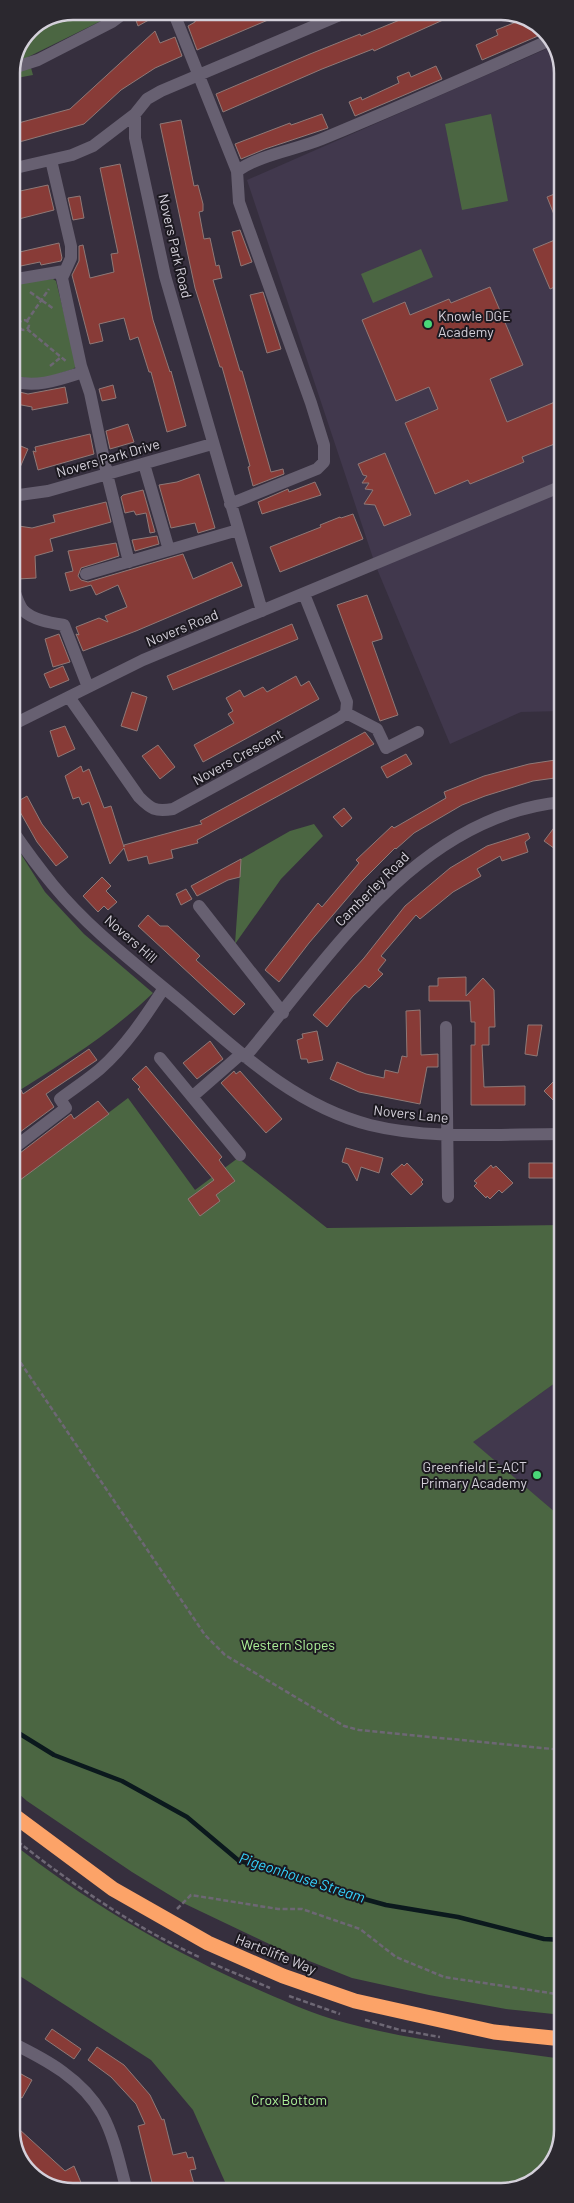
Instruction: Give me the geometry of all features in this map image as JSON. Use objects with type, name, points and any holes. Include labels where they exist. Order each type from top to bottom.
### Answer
[{"type":"highway","name":"Hartcliffe Way","points":[[20,1820],[113,1890],[208,1943],[283,1976],[355,2001],[494,2032],[554,2038]]},
{"type":"street","points":[[21,66],[38,60],[115,20]]},
{"type":"street","points":[[177,20],[237,171],[239,202],[311,403],[324,445],[324,462],[317,469],[230,504]]},
{"type":"street","points":[[20,167],[72,155],[93,146],[135,114],[147,99],[198,75],[328,20]]},
{"type":"street","points":[[237,171],[271,155],[308,144],[429,94],[544,43]]},
{"type":"street","name":"Novers Park Road","points":[[135,114],[135,138],[165,276],[262,612]]},
{"type":"street","points":[[20,278],[63,271],[69,265],[71,258],[51,160]]},
{"type":"street","points":[[63,271],[62,278],[82,369],[90,392],[107,474],[129,562]]},
{"type":"street","points":[[20,384],[43,384],[82,369]]},
{"type":"street","name":"Novers Park Drive","points":[[20,495],[48,491],[212,444]]},
{"type":"street","points":[[144,464],[170,550]]},
{"type":"street","name":"Novers Road","points":[[20,721],[144,660],[554,489]]},
{"type":"street","points":[[86,574],[238,530]]},
{"type":"street","points":[[304,594],[347,702],[346,712],[377,729],[386,748],[418,732]]},
{"type":"street","points":[[20,604],[22,609],[28,614],[49,622],[64,625],[88,687]]},
{"type":"street","name":"Novers Crescent","points":[[69,697],[140,797],[149,806],[160,811],[173,809],[340,718],[346,712]]},
{"type":"street","name":"Camberley Road","points":[[192,1096],[243,1056],[283,1013],[360,920],[387,891],[420,862],[475,826],[527,808],[554,803]]},
{"type":"street","name":"Novers Hill","points":[[20,841],[53,886],[95,928],[243,1056]]},
{"type":"street","points":[[199,906],[283,1013]]},
{"type":"street","points":[[20,1142],[66,1108],[60,1099],[99,1070],[126,1043],[164,988]]},
{"type":"street","points":[[446,1027],[448,1197]]},
{"type":"street","name":"Novers Lane","points":[[243,1056],[290,1090],[320,1107],[369,1125],[394,1130],[447,1133],[554,1134]]},
{"type":"street","points":[[160,1058],[240,1155]]},
{"type":"street","points":[[20,2047],[60,2068],[78,2085],[101,2114],[116,2147],[125,2183]]},
{"type":"path","points":[[26,321],[63,271]]},
{"type":"path","points":[[27,291],[42,299],[56,313]]},
{"type":"path","points":[[20,321],[26,321]]},
{"type":"path","points":[[26,321],[28,323],[27,329]]},
{"type":"path","points":[[20,327],[21,329],[27,329],[60,358],[82,369]]},
{"type":"path","points":[[65,353],[66,362]]},
{"type":"path","points":[[48,367],[60,358]]},
{"type":"path","points":[[20,705],[26,718]]},
{"type":"path","points":[[20,1362],[213,1646],[225,1655],[344,1726],[359,1730],[554,1749]]},
{"type":"path","points":[[165,1920],[191,1895],[278,1910],[302,1909],[360,1929],[396,1957],[444,1977],[554,1994]]},
{"type":"shaded area","name":"Knowle DGE Academy","points":[[548,48],[553,63],[554,73],[554,711],[521,712],[450,744],[375,564],[247,180]]},
{"type":"shaded area","name":"Greenfield E-ACT Primary Academy","points":[[554,1384],[554,1511],[472,1442]]},
{"type":"green space","points":[[103,20],[28,57],[33,75],[20,77],[21,63],[29,44],[44,29],[63,21]]},
{"type":"green space","points":[[491,114],[508,201],[462,210],[445,124]]},
{"type":"green space","points":[[421,249],[433,277],[373,303],[361,274]]},
{"type":"green space","points":[[53,279],[56,281],[77,366],[73,369],[42,378],[20,376],[20,282]]},
{"type":"green space","points":[[314,824],[323,836],[281,879],[235,944],[241,859],[290,831]]},
{"type":"green space","points":[[20,853],[45,892],[84,934],[153,993],[120,1022],[67,1060],[20,1090]]},
{"type":"green space","name":"Western Slopes","points":[[128,1098],[195,1190],[238,1158],[327,1228],[554,1225],[554,1384],[473,1442],[554,1511],[554,2014],[506,2009],[352,1978],[284,1951],[181,1902],[132,1872],[20,1795],[20,1180]]},
{"type":"green space","name":"Crox Bottom","points":[[20,1849],[94,1902],[151,1936],[241,1982],[309,2011],[360,2027],[389,2033],[554,2058],[553,2140],[550,2150],[541,2165],[527,2176],[511,2182],[225,2183],[193,2110],[151,2060],[20,1976]]},
{"type":"building","points":[[136,20],[149,20],[138,26]]},
{"type":"building","points":[[268,20],[197,50],[188,26],[195,21]]},
{"type":"building","points":[[400,20],[443,20],[374,51],[373,49],[322,69],[223,112],[216,94],[360,34],[361,36]]},
{"type":"building","points":[[515,22],[527,27],[538,36],[482,60],[476,45],[498,35],[496,30]]},
{"type":"building","points":[[155,31],[160,43],[175,37],[182,56],[155,68],[121,90],[84,124],[20,142],[20,123],[70,109]]},
{"type":"building","points":[[436,66],[442,79],[355,116],[349,102],[361,97],[362,100],[399,83],[397,77],[409,72],[411,77]]},
{"type":"building","points":[[322,114],[328,128],[241,159],[235,144],[290,123],[291,125]]},
{"type":"building","points":[[181,120],[194,186],[198,185],[203,204],[203,211],[199,212],[204,239],[210,238],[216,266],[219,265],[222,278],[213,280],[271,472],[283,469],[284,474],[253,486],[248,467],[250,466],[222,367],[220,367],[195,288],[160,124]]},
{"type":"building","points":[[120,164],[153,320],[171,371],[186,426],[167,432],[151,372],[149,372],[138,337],[130,340],[124,318],[99,324],[103,341],[90,344],[72,275],[79,261],[79,246],[83,245],[90,278],[114,272],[111,254],[118,253],[100,168]]},
{"type":"building","points":[[48,185],[54,210],[20,219],[20,191]]},
{"type":"building","points":[[554,194],[554,214],[547,197]]},
{"type":"building","points":[[80,196],[84,218],[73,220],[68,198]]},
{"type":"building","points":[[240,230],[252,262],[241,266],[232,232]]},
{"type":"building","points":[[554,240],[554,287],[550,289],[533,249]]},
{"type":"building","points":[[59,243],[62,258],[61,261],[41,265],[40,262],[20,266],[20,252]]},
{"type":"building","points":[[490,287],[523,365],[490,379],[507,422],[554,402],[554,444],[522,457],[524,462],[470,484],[468,480],[435,494],[405,423],[438,409],[429,387],[396,401],[362,320],[405,302],[410,315],[449,299],[451,303]]},
{"type":"building","points":[[263,292],[281,349],[267,353],[250,295]]},
{"type":"building","points":[[113,385],[116,398],[102,401],[99,389]]},
{"type":"building","points":[[65,387],[68,403],[32,410],[32,407],[20,405],[20,392],[28,394]]},
{"type":"building","points":[[128,424],[134,442],[110,449],[106,431]]},
{"type":"building","points":[[90,434],[94,454],[38,470],[33,451],[36,452],[35,447]]},
{"type":"building","points":[[20,446],[28,449],[20,468]]},
{"type":"building","points":[[385,453],[411,515],[384,526],[375,505],[364,504],[373,490],[365,489],[369,483],[362,483],[367,476],[363,475],[358,464]]},
{"type":"building","points":[[199,474],[215,528],[198,533],[195,523],[171,528],[159,485],[177,482]]},
{"type":"building","points":[[315,482],[321,495],[262,514],[258,502],[288,489],[289,492]]},
{"type":"building","points":[[143,490],[155,532],[150,533],[146,513],[136,515],[134,511],[125,513],[121,497]]},
{"type":"building","points":[[106,502],[111,522],[50,539],[53,551],[35,556],[36,578],[20,579],[20,526],[32,528],[55,522],[53,515]]},
{"type":"building","points":[[353,514],[363,539],[280,572],[270,547],[321,527],[320,525],[340,517]]},
{"type":"building","points":[[157,536],[159,544],[135,551],[132,540]]},
{"type":"building","points":[[116,543],[119,556],[81,568],[78,576],[81,580],[88,582],[183,554],[193,579],[232,562],[242,586],[136,631],[83,651],[76,634],[79,635],[76,627],[99,618],[108,622],[105,616],[127,607],[118,585],[96,595],[91,585],[70,591],[65,573],[73,571],[68,551]]},
{"type":"building","points":[[367,595],[382,636],[382,639],[372,642],[398,715],[380,721],[337,605]]},
{"type":"building","points":[[292,624],[298,639],[173,690],[167,676]]},
{"type":"building","points":[[59,634],[70,662],[53,667],[45,639]]},
{"type":"building","points":[[63,666],[69,680],[50,688],[44,674]]},
{"type":"building","points":[[296,676],[301,686],[309,681],[319,699],[203,762],[194,745],[234,723],[228,714],[233,711],[226,698],[240,690],[244,697],[263,687],[267,692]]},
{"type":"building","points":[[132,692],[147,697],[137,731],[121,726]]},
{"type":"building","points":[[65,726],[75,749],[58,757],[50,731]]},
{"type":"building","points":[[365,732],[374,744],[197,840],[198,843],[171,850],[173,858],[149,864],[147,856],[128,861],[124,848],[110,864],[89,802],[82,805],[79,797],[73,799],[65,776],[81,766],[83,772],[89,769],[104,808],[111,806],[124,847],[124,845],[202,824],[200,821]]},
{"type":"building","points":[[158,745],[175,767],[160,779],[142,756]]},
{"type":"building","points":[[406,754],[412,764],[387,778],[381,767]]},
{"type":"building","points":[[554,760],[554,778],[533,781],[462,805],[414,833],[395,848],[362,881],[309,943],[279,982],[265,970],[318,903],[322,907],[359,863],[356,860],[392,826],[394,828],[446,798],[444,792],[484,776],[529,764]]},
{"type":"building","points":[[27,796],[42,824],[68,857],[56,866],[37,842],[20,812],[20,800]]},
{"type":"building","points":[[344,808],[352,818],[342,827],[333,817]]},
{"type":"building","points":[[554,828],[554,848],[544,841]]},
{"type":"building","points":[[528,833],[530,838],[525,842],[528,852],[502,861],[500,856],[477,869],[481,876],[453,892],[420,919],[416,915],[381,956],[386,960],[378,970],[383,974],[369,988],[365,985],[353,996],[327,1027],[313,1015],[364,958],[405,906],[450,868],[487,846]]},
{"type":"building","points":[[241,859],[240,877],[228,880],[197,896],[191,886]]},
{"type":"building","points":[[102,877],[111,886],[106,891],[117,902],[108,910],[104,906],[98,912],[83,896]]},
{"type":"building","points":[[186,889],[192,899],[181,905],[176,894]]},
{"type":"building","points":[[148,915],[160,926],[168,926],[200,956],[196,960],[245,1004],[234,1015],[138,926]]},
{"type":"building","points":[[466,977],[466,996],[483,978],[494,990],[495,1027],[489,1027],[489,1045],[482,1045],[484,1087],[525,1086],[525,1105],[471,1105],[471,1045],[475,1045],[475,1022],[471,1022],[470,1001],[429,1001],[429,986],[438,986],[438,978]]},
{"type":"building","points":[[420,1010],[421,1055],[438,1054],[438,1067],[427,1067],[420,1104],[359,1092],[330,1079],[337,1062],[366,1074],[384,1078],[385,1070],[398,1073],[402,1056],[407,1057],[406,1011]]},
{"type":"building","points":[[528,1025],[542,1025],[537,1056],[525,1054]]},
{"type":"building","points":[[317,1031],[323,1060],[308,1063],[307,1059],[301,1059],[297,1040],[303,1038],[302,1034]]},
{"type":"building","points":[[210,1041],[223,1059],[197,1079],[183,1063]]},
{"type":"building","points":[[89,1049],[97,1060],[46,1094],[54,1107],[20,1132],[20,1091],[23,1094]]},
{"type":"building","points":[[146,1066],[222,1157],[219,1160],[235,1181],[216,1195],[220,1201],[200,1216],[188,1199],[214,1180],[138,1089],[140,1087],[132,1079]]},
{"type":"building","points":[[234,1071],[236,1074],[240,1071],[282,1119],[266,1133],[221,1083]]},
{"type":"building","points":[[554,1081],[554,1101],[544,1091]]},
{"type":"building","points":[[98,1101],[109,1114],[20,1180],[20,1153],[71,1114],[74,1119]]},
{"type":"building","points":[[346,1148],[383,1158],[379,1173],[361,1167],[357,1181],[348,1164],[342,1162]]},
{"type":"building","points":[[407,1163],[423,1180],[421,1182],[423,1184],[411,1195],[391,1174],[402,1164],[404,1166]]},
{"type":"building","points":[[529,1163],[554,1163],[554,1178],[529,1178]]},
{"type":"building","points":[[491,1165],[493,1168],[496,1166],[513,1183],[502,1193],[499,1190],[490,1199],[487,1196],[486,1198],[474,1186],[477,1183],[474,1181]]},
{"type":"building","points":[[52,2029],[81,2049],[74,2059],[45,2039]]},
{"type":"building","points":[[97,2047],[124,2065],[150,2095],[162,2120],[164,2119],[173,2155],[186,2152],[188,2158],[193,2157],[196,2169],[190,2170],[194,2183],[152,2183],[138,2126],[145,2124],[136,2104],[111,2077],[88,2060]]},
{"type":"building","points":[[20,2073],[32,2080],[22,2098],[20,2097]]},
{"type":"building","points":[[20,2130],[65,2171],[74,2166],[81,2183],[70,2183],[53,2179],[38,2170],[27,2156],[21,2140]]},
{"type":"waterway","name":"Pigeonhouse Stream","points":[[20,1734],[54,1755],[122,1781],[187,1817],[238,1860],[313,1885],[386,1905],[458,1917],[544,1939],[554,1940]]},
{"type":"place","name":"Knowle DGE Academy","points":[[428,324]]},
{"type":"place","name":"Greenfield E-ACT Primary Academy","points":[[537,1475]]}]
